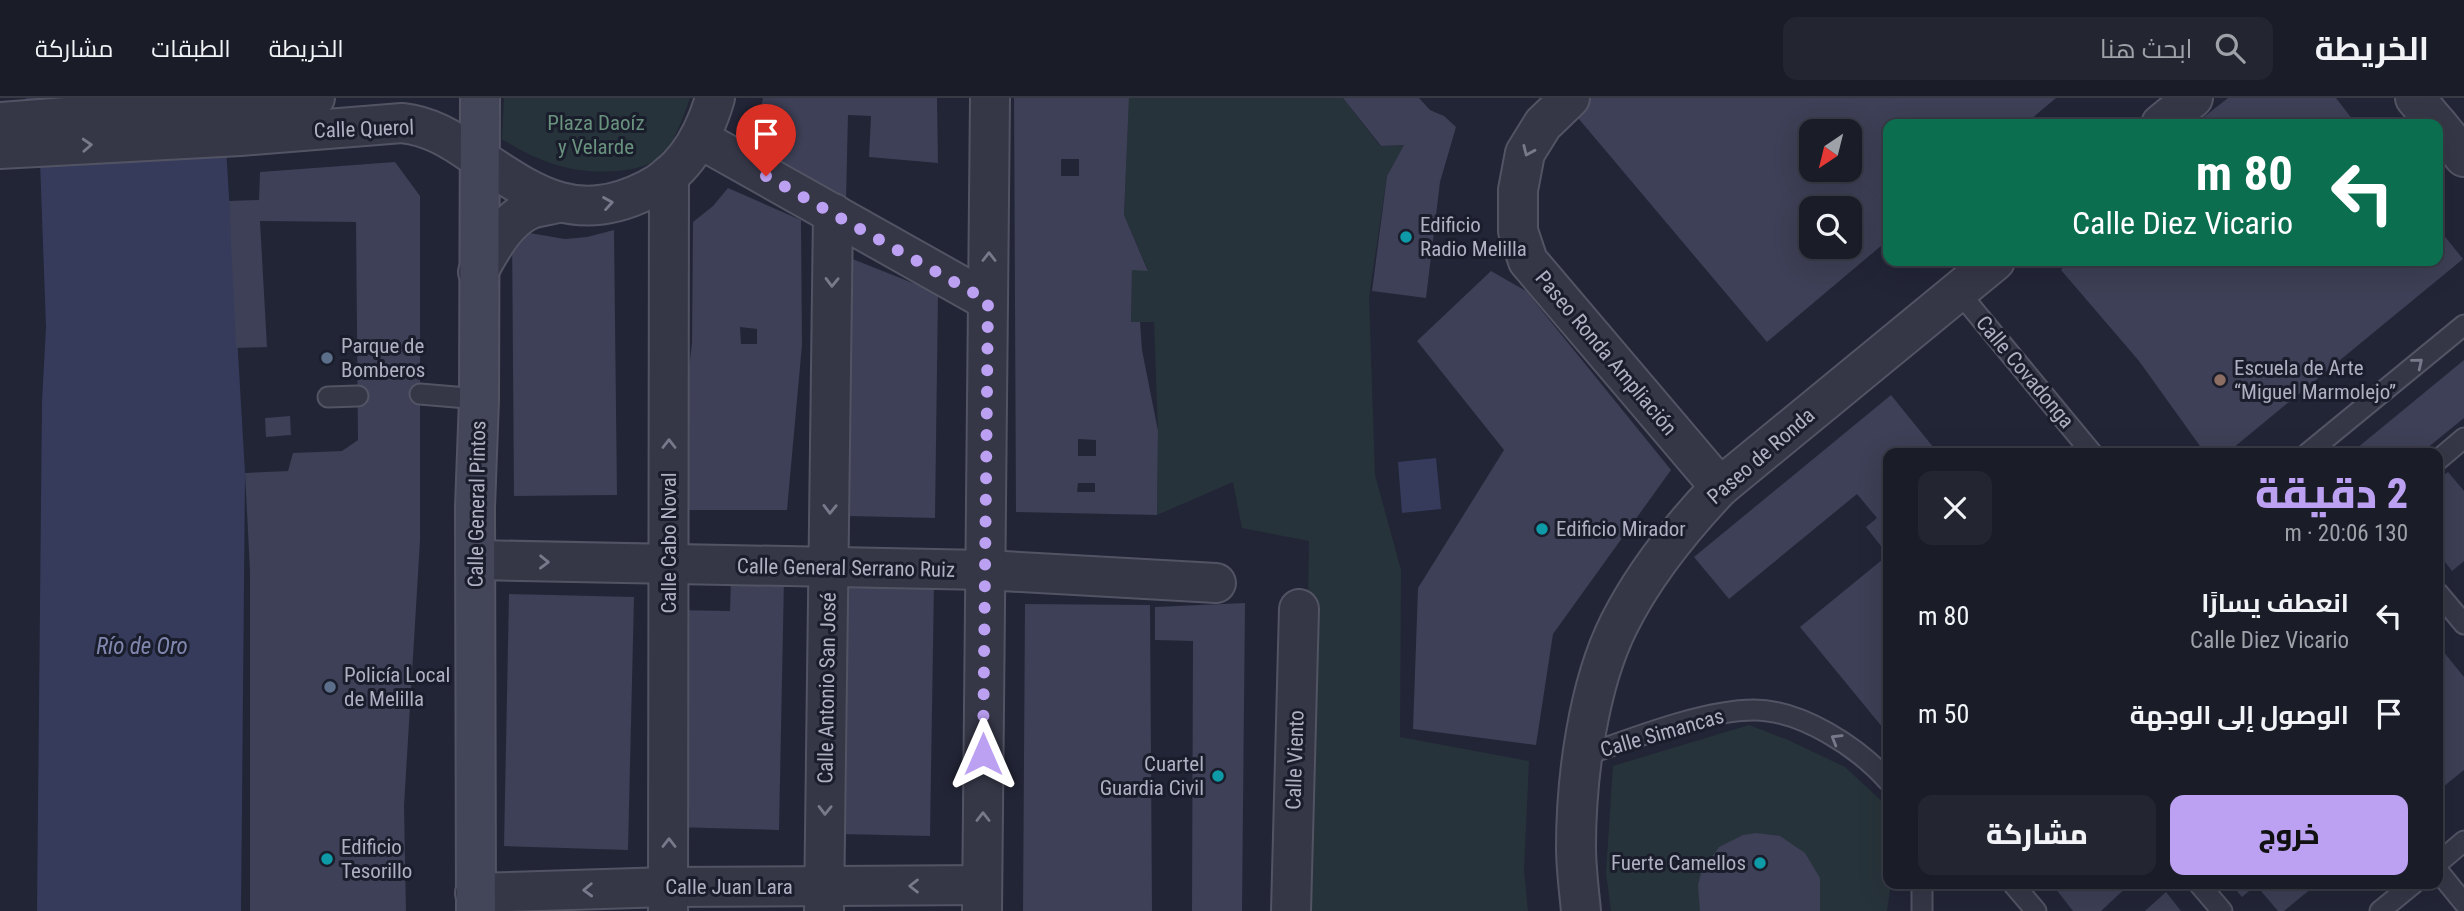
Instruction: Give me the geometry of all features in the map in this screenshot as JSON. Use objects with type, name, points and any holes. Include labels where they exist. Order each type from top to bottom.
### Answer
[{"type":"street","name":"Calle Querol","points":[[239,120],[314,98]]},
{"type":"street","name":"Calle General Pintos","points":[[476,902],[480,98]]},
{"type":"street","points":[[478,272],[493,245],[510,224],[530,210],[558,203],[588,205],[620,201],[644,192],[669,175],[684,161],[700,139],[715,98]]},
{"type":"street","points":[[982,898],[990,98]]},
{"type":"street","name":"Paseo Ronda Ampliación","points":[[1570,98],[1543,124],[1525,153],[1518,190],[1518,231],[1528,261],[1720,487]]},
{"type":"street","points":[[2167,119],[2193,98]]},
{"type":"street","points":[[2416,98],[2432,119]]},
{"type":"street","name":"Calle Querol","points":[[239,120],[419,125],[447,136],[479,158]]},
{"type":"street","points":[[9,135],[239,120]]},
{"type":"street","points":[[2443,132],[2464,157]]},
{"type":"street","points":[[700,139],[988,301]]},
{"type":"street","points":[[479,158],[524,187],[558,203]]},
{"type":"street","name":"Calle Cabo Noval","points":[[668,899],[669,175]]},
{"type":"street","name":"Calle Antonio San José","points":[[824,899],[832,214]]},
{"type":"street","name":"Paseo de Ronda","points":[[1581,911],[1576,848],[1583,755],[1591,705],[1602,665],[1619,625],[1652,570],[1680,529],[1720,487],[1989,266]]},
{"type":"street","name":"Calle General Serrano Ruiz","points":[[476,560],[985,570],[1216,583]]},
{"type":"street","name":"Calle Viento","points":[[1291,911],[1299,609]]},
{"type":"street","name":"Calle Juan Lara","points":[[476,902],[982,898]]},
{"type":"lane","name":"Calle Covadonga","points":[[1958,291],[2088,448]]},
{"type":"lane","points":[[2314,448],[2464,325]]},
{"type":"lane","points":[[420,394],[479,399]]},
{"type":"lane","points":[[328,397],[358,396]]},
{"type":"lane","points":[[2443,457],[2461,447]]},
{"type":"lane","points":[[2443,599],[2464,624]]},
{"type":"lane","name":"Calle Simancas","points":[[1583,755],[1715,715],[1755,710],[1801,720],[1835,737],[1870,761],[1883,775]]},
{"type":"lane","points":[[2443,859],[2464,841]]},
{"type":"lane","points":[[2443,877],[2464,903]]},
{"type":"lane","points":[[1922,889],[1922,911]]},
{"type":"lane","points":[[2017,889],[2036,911]]},
{"type":"lane","points":[[2203,889],[2222,911]]},
{"type":"lane","points":[[2380,911],[2407,889]]},
{"type":"green space","name":"Plaza Daoíz y Velarde","points":[[504,98],[690,98],[682,121],[666,151],[653,162],[626,170],[592,171],[546,161],[502,139]]},
{"type":"green space","points":[[1129,98],[1343,98],[1380,146],[1404,145],[1387,176],[1369,297],[1375,475],[1401,570],[1400,737],[1529,761],[1524,870],[1528,911],[1303,911],[1309,541],[1242,528],[1233,482],[1157,515],[1158,431],[1154,322],[1131,322],[1132,270],[1148,270],[1124,215]]},
{"type":"green space","points":[[1749,725],[1845,767],[1883,802],[1883,889],[1890,889],[1887,911],[1611,911],[1606,873],[1613,766]]},
{"type":"water","name":"Río de Oro","points":[[26,98],[220,98],[224,112],[245,473],[241,911],[37,911],[42,402],[46,327],[39,133]]},
{"type":"water","points":[[1436,458],[1441,509],[1402,513],[1398,462]]},
{"type":"building","points":[[763,98],[937,98],[938,163],[869,157],[871,116],[848,115],[846,200],[750,158]]},
{"type":"building","points":[[1014,98],[1129,98],[1124,215],[1148,271],[1132,270],[1131,322],[1140,322],[1142,350],[1158,431],[1157,515],[1016,512]],"holes":[[[1061,159],[1079,159],[1079,176],[1061,176]],[[1078,439],[1096,440],[1096,456],[1078,456]],[[1078,483],[1095,483],[1095,492],[1077,492]]]},
{"type":"building","points":[[1343,98],[1419,98],[1430,110],[1444,116],[1456,127],[1440,182],[1426,298],[1372,291],[1387,176],[1404,145],[1381,146]]},
{"type":"building","points":[[1590,98],[2056,98],[2031,119],[1883,119],[1883,244],[1767,342],[1573,112]]},
{"type":"building","points":[[2228,98],[2336,98],[2352,119],[2201,119]]},
{"type":"building","points":[[395,162],[420,196],[420,541],[404,806],[406,911],[250,911],[250,571],[245,473],[288,471],[293,453],[342,451],[358,440],[356,222],[260,221],[267,347],[236,348],[229,201],[259,200],[260,172]]},
{"type":"building","points":[[728,188],[801,220],[802,345],[787,510],[672,510],[692,343],[693,222],[713,206]],"holes":[[[740,327],[757,329],[757,344],[741,344]]]},
{"type":"building","points":[[512,230],[565,239],[614,230],[617,495],[514,496]]},
{"type":"building","points":[[2443,234],[2463,259],[2233,448],[2201,448],[2139,361],[2061,270],[2064,266],[2443,266]]},
{"type":"building","points":[[840,254],[938,293],[935,518],[848,516]]},
{"type":"building","name":"Edificio Mirador","points":[[1491,271],[1526,291],[1671,470],[1553,634],[1536,745],[1413,729],[1418,588],[1504,450],[1417,341]]},
{"type":"building","points":[[2464,360],[2464,418],[2427,448],[2357,448]]},
{"type":"building","points":[[1891,395],[1934,448],[1883,448],[1883,549],[1866,527],[1877,518],[1857,494],[1729,599],[1694,557]]},
{"type":"building","points":[[290,416],[291,435],[266,437],[265,418]]},
{"type":"building","points":[[2448,472],[2464,491],[2464,561],[2452,571],[2443,559],[2443,476]]},
{"type":"building","points":[[1883,559],[1883,728],[1800,627]]},
{"type":"building","points":[[731,578],[784,579],[779,830],[671,827],[675,610],[730,611]]},
{"type":"building","points":[[844,582],[934,583],[930,836],[840,834]]},
{"type":"building","points":[[509,594],[634,597],[628,850],[504,846]]},
{"type":"building","name":"Cuartel Guardia Civil","points":[[1245,603],[1242,911],[1192,911],[1193,641],[1155,640],[1155,607]]},
{"type":"building","points":[[1025,604],[1150,605],[1152,911],[1023,911]]},
{"type":"building","points":[[2443,651],[2464,677],[2464,770],[2443,787]]},
{"type":"building","name":"Fuerte Camellos","points":[[1756,833],[1780,836],[1805,853],[1820,878],[1820,911],[1700,911],[1698,885],[1701,873],[1719,847],[1743,835]]},
{"type":"building","points":[[2056,889],[2125,889],[2101,911],[2073,911]]},
{"type":"building","points":[[2235,889],[2251,889],[2242,897]]},
{"type":"building","points":[[2259,889],[2311,889],[2284,911],[2278,911]]},
{"type":"building","points":[[2166,892],[2181,911],[2145,911]]},
{"type":"place","name":"Edificio Radio Melilla","points":[[1406,237]]},
{"type":"place","name":"Parque de Bomberos","points":[[327,358]]},
{"type":"place","name":"Escuela de Arte “Miguel Marmolejo”","points":[[2220,380]]},
{"type":"place","name":"Edificio Mirador","points":[[1542,529]]},
{"type":"place","name":"Policía Local de Melilla","points":[[330,687]]},
{"type":"place","name":"Cuartel Guardia Civil","points":[[1218,776]]},
{"type":"place","name":"Edificio Tesorillo","points":[[327,859]]},
{"type":"place","name":"Fuerte Camellos","points":[[1760,863]]},
{"type":"route","points":[[766,176],[988,301],[983,754]]}]
